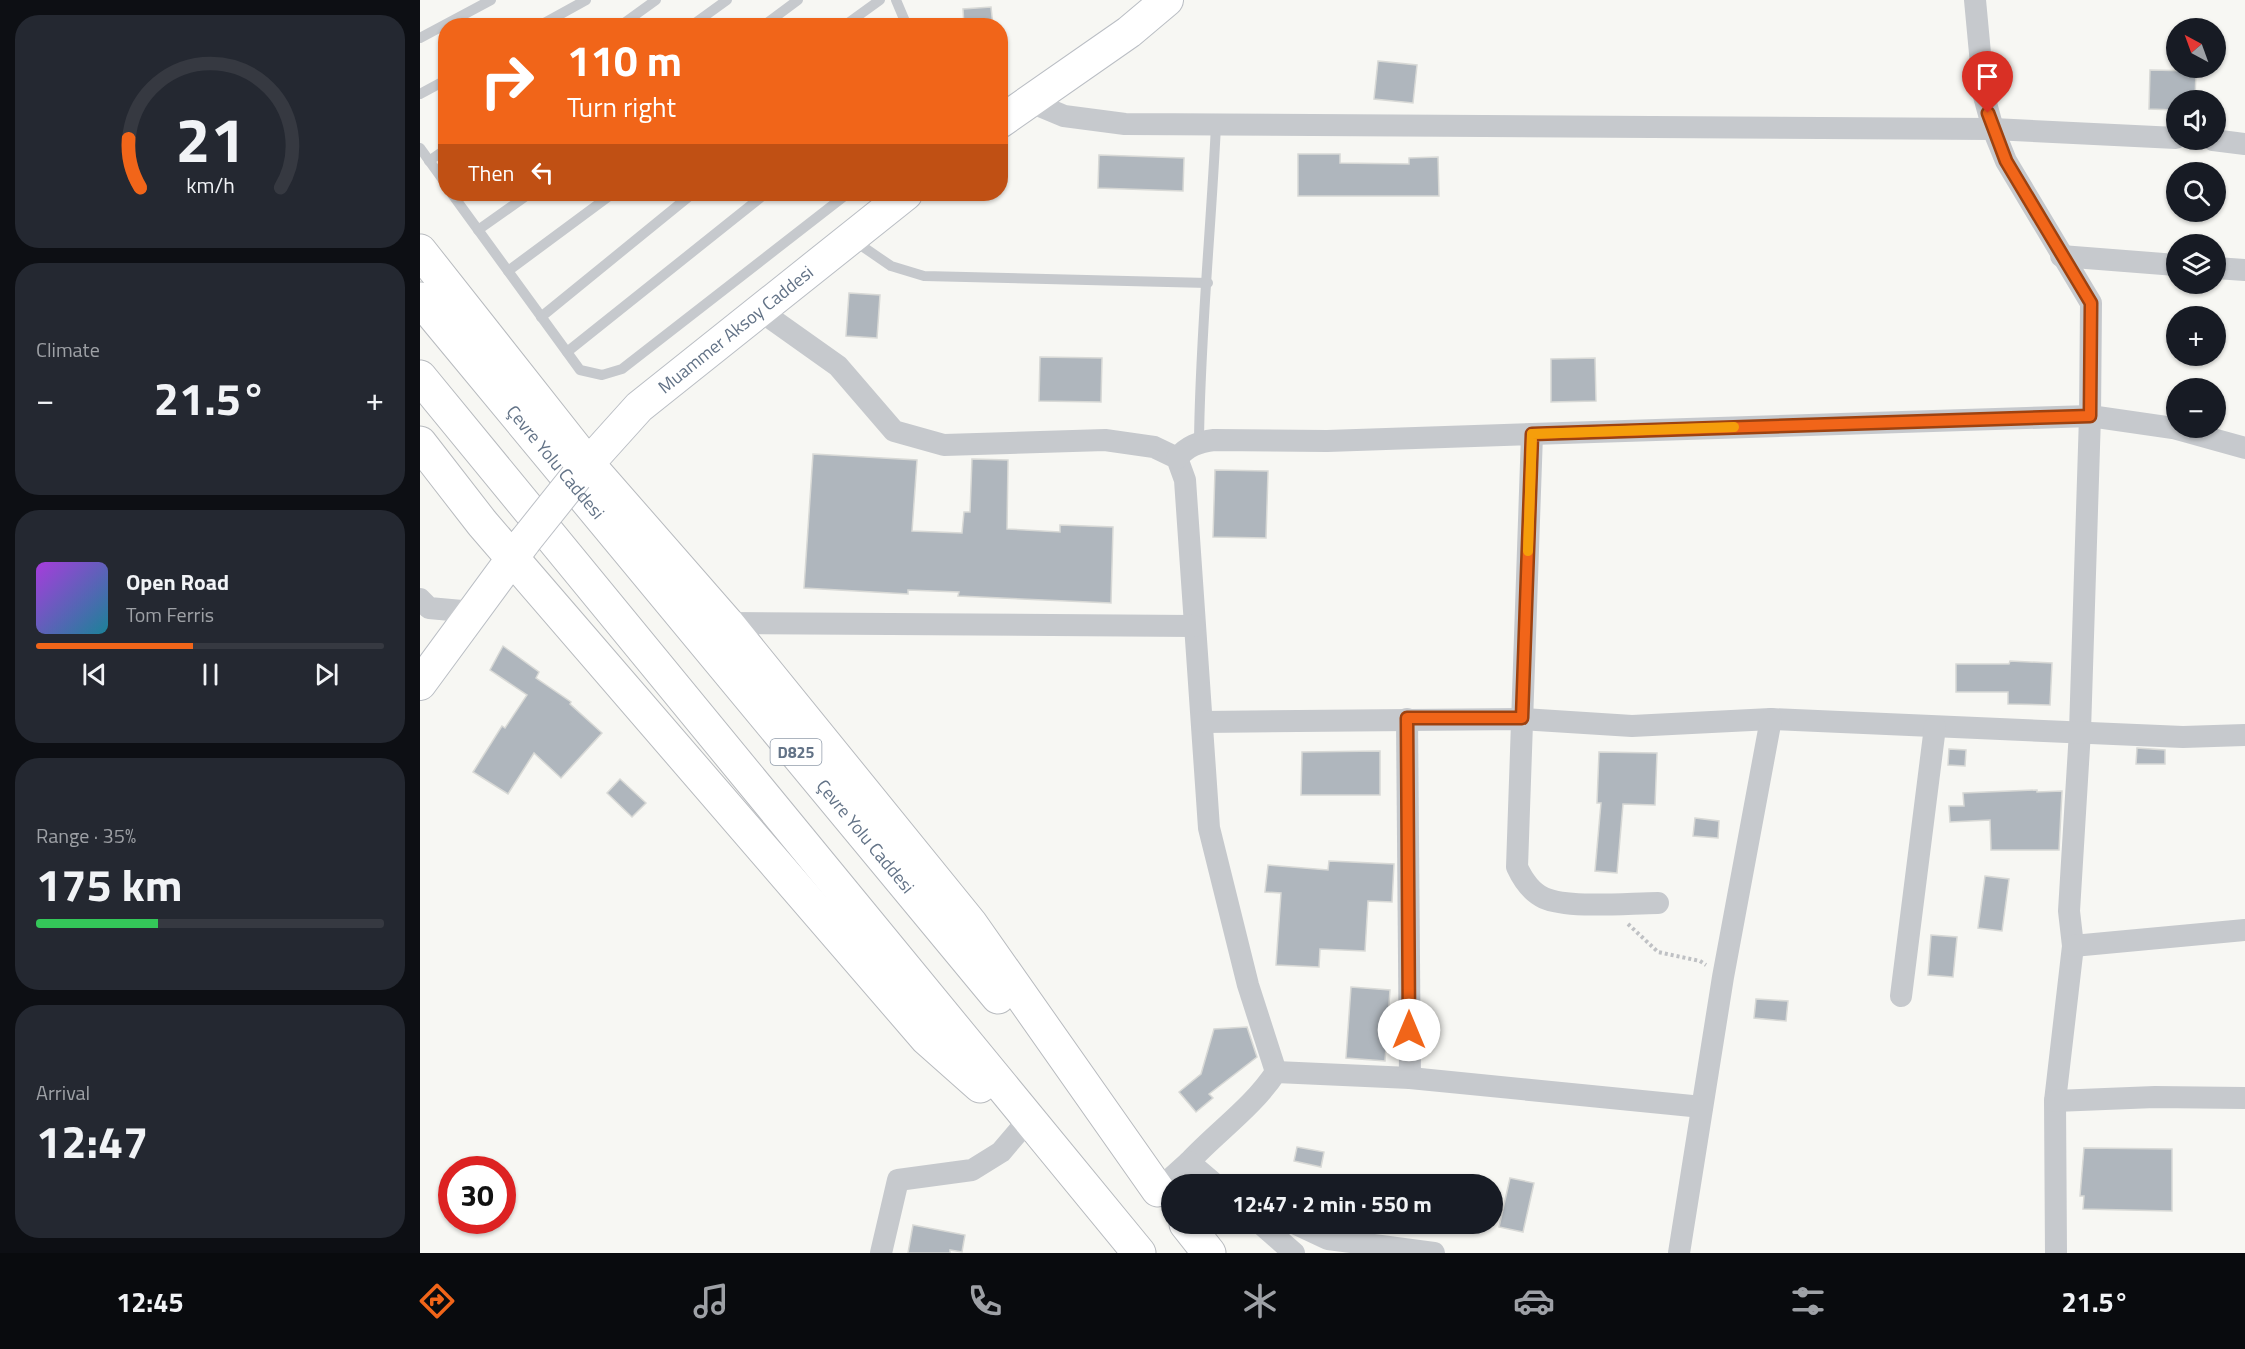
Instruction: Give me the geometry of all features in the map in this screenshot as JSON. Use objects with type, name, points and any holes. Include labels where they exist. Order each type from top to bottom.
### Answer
[{"type":"highway","points":[[420,251],[582,471],[727,623],[971,924],[1161,1192]]},
{"type":"highway","name":"Çevre Yolu Caddesi","points":[[420,298],[1161,1193]]},
{"type":"highway","name":"D825","points":[[420,377],[1139,1253]]},
{"type":"highway","points":[[420,442],[482,523],[519,549],[927,1039],[1054,1151]]},
{"type":"highway","points":[[1194,1234],[1209,1253]]},
{"type":"street","points":[[1008,116],[1129,32],[1167,0]]},
{"type":"street","points":[[1975,0],[1984,96],[1993,129],[2006,161],[2091,303],[2090,416],[2080,731],[2069,911],[2073,946],[2055,1101],[2056,1253]]},
{"type":"street","points":[[1028,101],[1064,116],[1125,124],[1993,129],[2166,138]]},
{"type":"street","points":[[2226,142],[2245,144]]},
{"type":"street","name":"Muammer Aksoy Caddesi","points":[[420,684],[519,549],[582,471],[639,406],[897,201]]},
{"type":"street","points":[[2061,256],[2166,264]]},
{"type":"street","points":[[2226,269],[2245,270]]},
{"type":"street","points":[[759,310],[838,366],[894,431],[944,446],[1105,440],[1154,447],[1177,458],[1185,480],[1209,828],[1248,985],[1276,1072]]},
{"type":"street","points":[[1177,458],[1185,449],[1199,442],[1327,441],[2090,416],[2173,428],[2245,448]]},
{"type":"street","points":[[1532,434],[1517,867],[1524,883],[1544,898],[1570,904],[1658,903]]},
{"type":"street","points":[[420,598],[429,608],[473,612]]},
{"type":"street","points":[[727,623],[1194,626]]},
{"type":"street","points":[[1407,718],[1410,1078]]},
{"type":"street","points":[[1203,722],[1522,718],[1632,726],[1771,719],[2183,737],[2245,735]]},
{"type":"street","points":[[1679,1253],[1723,977],[1771,719]]},
{"type":"street","points":[[1901,996],[1935,727]]},
{"type":"street","points":[[2073,946],[2245,930]]},
{"type":"street","points":[[1180,1174],[1188,1162],[1213,1136],[1261,1094],[1276,1072]]},
{"type":"street","points":[[1276,1072],[1410,1078],[1702,1107]]},
{"type":"street","points":[[2055,1101],[2155,1097],[2245,1098]]},
{"type":"street","points":[[881,1253],[898,1180],[972,1170],[1001,1152],[1024,1125]]},
{"type":"street","points":[[1188,1162],[1203,1174]]},
{"type":"street","points":[[1272,1234],[1294,1253]]},
{"type":"street","points":[[1317,1234],[1328,1239],[1434,1253]]},
{"type":"lane","points":[[457,18],[491,0]]},
{"type":"lane","points":[[553,18],[586,0]]},
{"type":"lane","points":[[631,18],[656,0]]},
{"type":"lane","points":[[702,18],[728,0]]},
{"type":"lane","points":[[774,18],[798,0]]},
{"type":"lane","points":[[855,18],[880,0]]},
{"type":"lane","points":[[896,0],[904,18]]},
{"type":"lane","points":[[420,38],[438,28]]},
{"type":"lane","points":[[420,94],[438,84]]},
{"type":"lane","points":[[1199,442],[1200,354],[1208,283],[1216,125]]},
{"type":"lane","points":[[420,148],[438,173]]},
{"type":"lane","points":[[429,161],[438,155]]},
{"type":"lane","points":[[457,201],[580,370],[602,375],[622,369],[838,201]]},
{"type":"lane","points":[[478,230],[519,201]]},
{"type":"lane","points":[[508,271],[603,201]]},
{"type":"lane","points":[[542,317],[683,201]]},
{"type":"lane","points":[[567,352],[756,201]]},
{"type":"lane","points":[[850,237],[884,263],[924,276],[1208,283]]},
{"type":"path","points":[[1610,903],[1632,930],[1658,952],[1700,962],[1723,977]]},
{"type":"building","points":[[991,7],[992,18],[964,18],[963,9]]},
{"type":"building","points":[[1378,61],[1417,65],[1413,103],[1374,99]]},
{"type":"building","points":[[2150,70],[2166,70],[2166,78],[2196,78],[2195,90],[2166,90],[2166,110],[2149,109]]},
{"type":"building","points":[[1298,154],[1340,154],[1340,163],[1409,164],[1409,158],[1438,157],[1439,196],[1298,196]]},
{"type":"building","points":[[1099,155],[1184,158],[1183,191],[1098,188]]},
{"type":"building","points":[[849,293],[880,295],[877,338],[846,336]]},
{"type":"building","points":[[1040,357],[1102,358],[1101,402],[1039,401]]},
{"type":"building","points":[[1595,358],[1596,401],[1551,402],[1551,359]]},
{"type":"building","points":[[813,454],[917,460],[912,531],[962,533],[964,512],[970,512],[972,459],[1008,460],[1007,529],[1060,532],[1060,525],[1113,527],[1111,603],[958,596],[959,592],[908,590],[908,594],[804,588]]},
{"type":"building","points":[[1215,470],[1268,471],[1266,538],[1213,537]]},
{"type":"building","points":[[503,646],[539,672],[536,678],[571,702],[570,704],[602,733],[561,778],[534,753],[508,794],[473,772],[502,726],[505,728],[527,695],[490,670]]},
{"type":"building","points":[[2010,661],[2052,663],[2050,705],[2008,704],[2008,692],[1956,692],[1956,664],[2009,664]]},
{"type":"building","points":[[2137,748],[2165,750],[2165,764],[2136,764]]},
{"type":"building","points":[[1949,749],[1966,750],[1965,766],[1948,765]]},
{"type":"building","points":[[1380,751],[1380,795],[1301,795],[1302,752]]},
{"type":"building","points":[[1599,752],[1657,753],[1655,805],[1623,804],[1617,873],[1595,871],[1601,803],[1597,803]]},
{"type":"building","points":[[620,779],[646,803],[632,817],[607,793]]},
{"type":"building","points":[[2037,790],[2037,792],[2062,791],[2059,850],[1991,850],[1990,820],[1950,822],[1949,806],[1964,806],[1963,793]]},
{"type":"building","points":[[1695,818],[1719,821],[1718,838],[1693,836]]},
{"type":"building","points":[[1329,861],[1394,864],[1392,902],[1368,901],[1365,951],[1320,949],[1319,967],[1276,965],[1281,893],[1265,892],[1268,865],[1328,870]]},
{"type":"building","points":[[1985,876],[2009,879],[2002,931],[1978,928]]},
{"type":"building","points":[[1931,935],[1957,937],[1953,977],[1928,975]]},
{"type":"building","points":[[1351,987],[1390,990],[1385,1061],[1346,1058]]},
{"type":"building","points":[[1756,999],[1788,1001],[1786,1021],[1754,1018]]},
{"type":"building","points":[[1247,1027],[1257,1057],[1209,1094],[1213,1098],[1196,1112],[1179,1092],[1201,1074],[1214,1029]]},
{"type":"building","points":[[1297,1147],[1324,1152],[1321,1167],[1294,1161]]},
{"type":"building","points":[[2084,1148],[2172,1149],[2172,1211],[2083,1209],[2084,1196],[2080,1196]]},
{"type":"building","points":[[1510,1178],[1534,1183],[1523,1232],[1503,1228],[1503,1209]]},
{"type":"building","points":[[913,1225],[965,1235],[962,1252],[950,1250],[950,1253],[908,1253]]},
{"type":"slow traffic","points":[[1528,551],[1532,434],[1734,427]]},
{"type":"route","points":[[1409,1030],[1407,718],[1522,718],[1532,434],[2090,416],[2091,303],[2006,161],[1988,113]]}]
